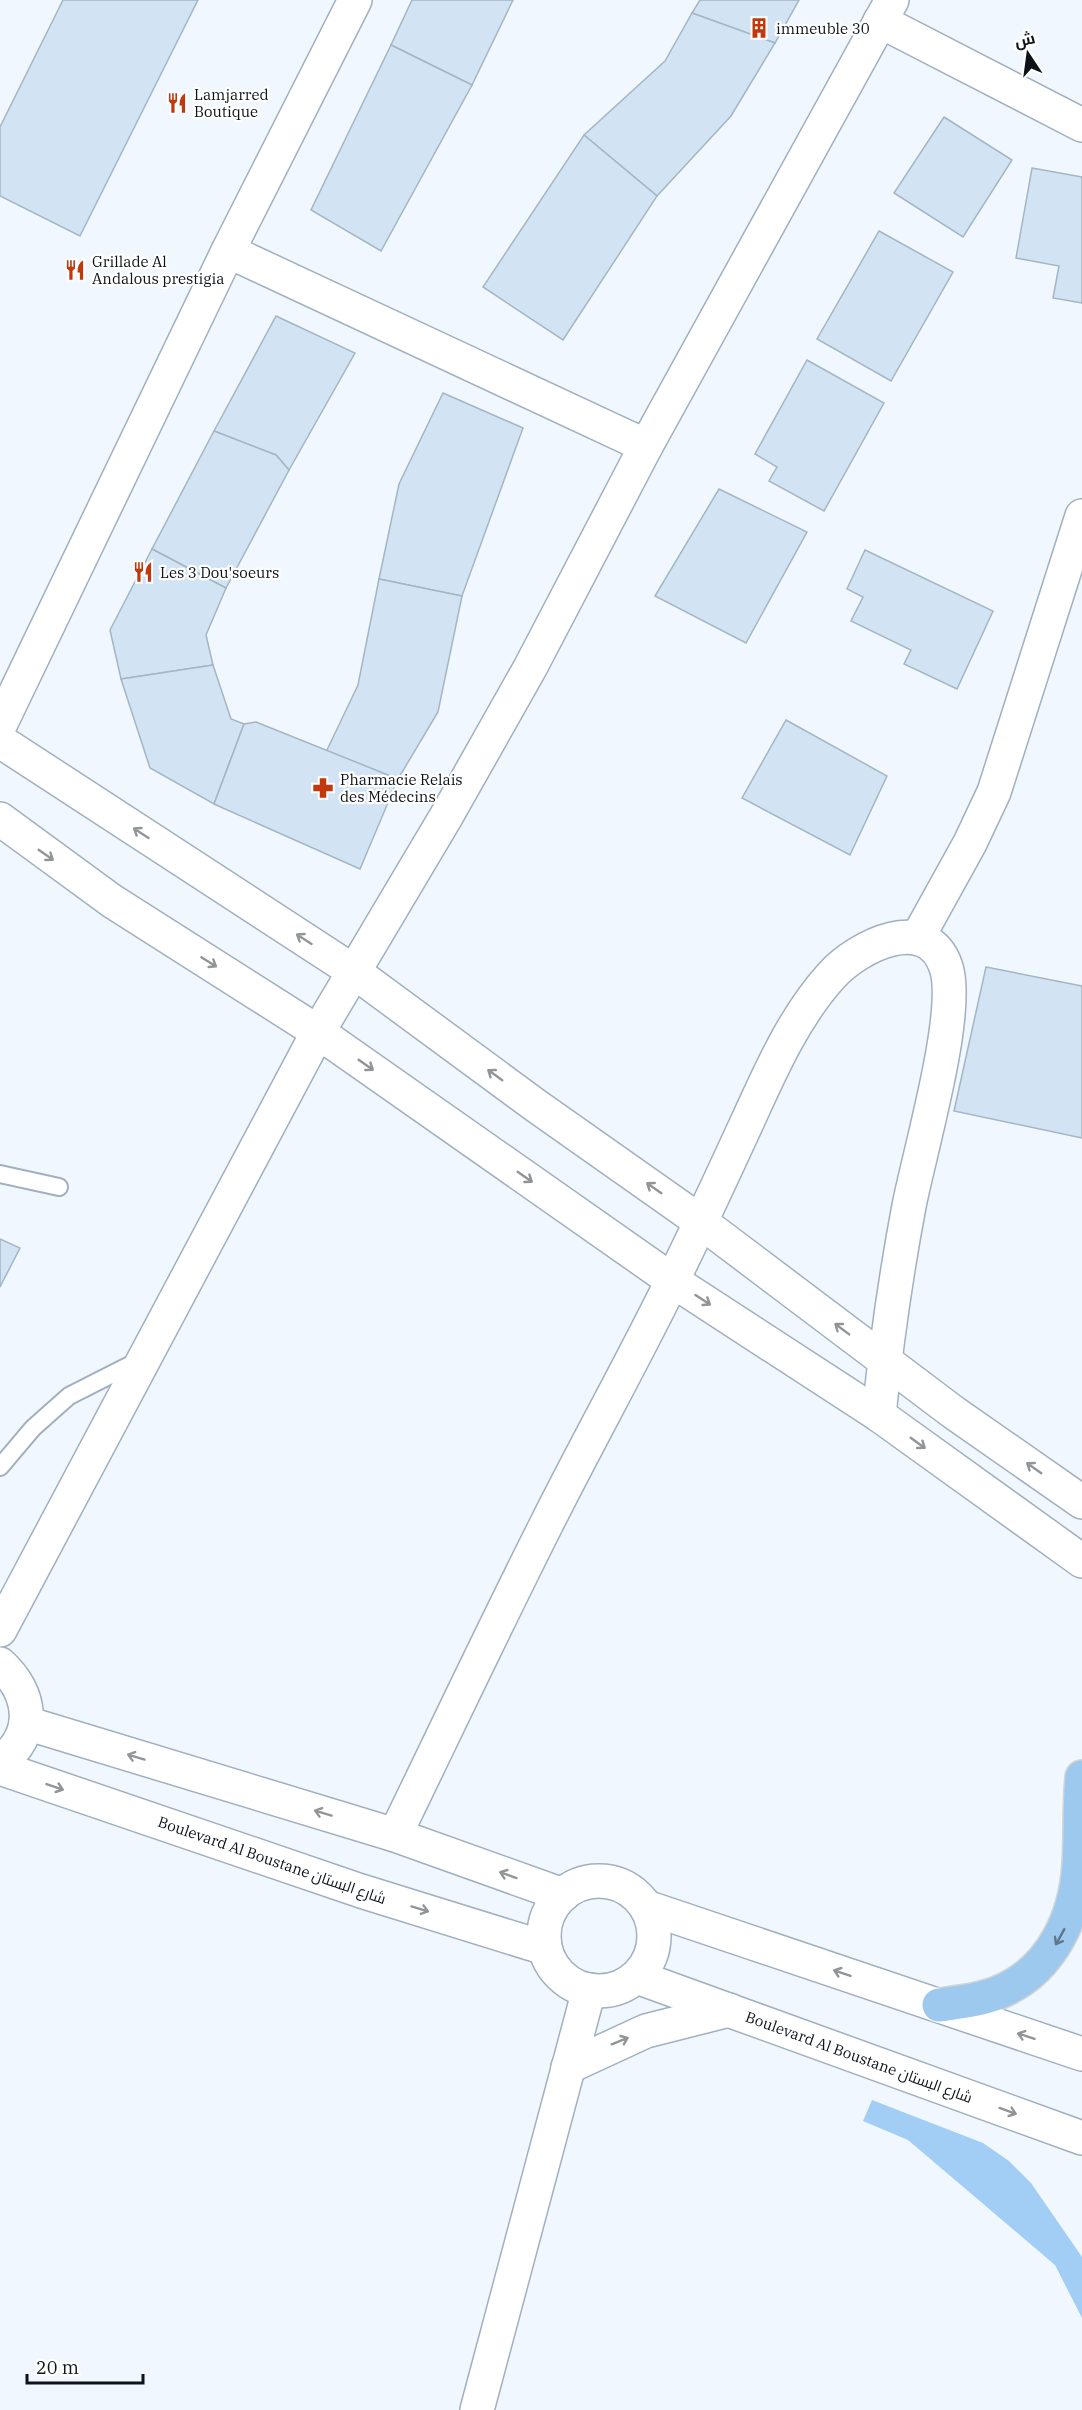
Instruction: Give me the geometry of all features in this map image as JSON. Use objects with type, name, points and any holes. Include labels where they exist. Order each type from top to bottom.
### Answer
[{"type":"main road","points":[[939,2005],[977,1999],[1003,1991],[1036,1967],[1057,1942],[1074,1901],[1079,1866],[1082,1777]]},
{"type":"street","points":[[0,725],[228,251],[355,0]]},
{"type":"street","points":[[0,1630],[318,1032],[447,815],[524,678],[646,446],[886,11],[1082,124]]},
{"type":"street","points":[[228,251],[646,446]]},
{"type":"street","points":[[918,938],[970,843],[994,792],[1082,516]]},
{"type":"street","points":[[0,741],[353,971],[535,1105],[701,1222],[884,1361],[1082,1502]]},
{"type":"street","points":[[0,819],[112,901],[318,1032],[673,1281],[879,1415],[1082,1561]]},
{"type":"street","points":[[395,1835],[544,1528],[673,1281],[772,1068],[805,1011],[831,976],[850,959],[878,943],[899,937],[918,938],[933,946],[947,971],[947,1014],[936,1082],[909,1208],[884,1361],[879,1415]]},
{"type":"street","points":[[0,1664],[13,1676],[22,1690],[26,1706],[26,1723],[20,1741],[9,1756],[0,1762]]},
{"type":"street","points":[[26,1723],[395,1835],[563,1895]]},
{"type":"street","name":"Boulevard Al Boustane شارع البستان","points":[[0,1768],[362,1891],[545,1948]]},
{"type":"street","points":[[598,1881],[617,1884],[634,1893],[646,1907],[654,1924],[654,1944],[649,1961],[637,1977],[622,1986],[606,1991],[589,1990],[560,1975],[551,1963],[545,1948],[545,1929],[550,1910],[563,1895],[579,1885],[598,1881]]},
{"type":"street","points":[[646,1907],[1082,2054]]},
{"type":"street","name":"Boulevard Al Boustane شارع البستان","points":[[637,1977],[1082,2138]]},
{"type":"street","points":[[477,2410],[589,1990]]},
{"type":"street","points":[[568,2067],[646,2031],[729,2010]]},
{"type":"lane","points":[[0,1174],[58,1187]]},
{"type":"lane","points":[[0,1467],[33,1428],[69,1396],[145,1357]]},
{"type":"shaded area","points":[[872,2100],[983,2143],[1009,2161],[1031,2183],[1082,2257],[1082,2318],[1055,2265],[908,2140],[863,2121]]},
{"type":"building","points":[[63,0],[198,0],[80,236],[0,196],[0,127]]},
{"type":"building","points":[[412,0],[513,0],[472,85],[391,45]]},
{"type":"building","name":"immeuble 30","points":[[700,0],[799,0],[775,43],[692,13]]},
{"type":"building","points":[[692,13],[775,43],[731,116],[657,196],[584,135],[665,61]]},
{"type":"building","points":[[391,45],[472,85],[381,251],[311,210]]},
{"type":"building","points":[[944,117],[1012,160],[963,237],[894,193]]},
{"type":"building","points":[[584,135],[657,196],[563,340],[483,287]]},
{"type":"building","points":[[1032,168],[1082,177],[1082,303],[1053,298],[1059,266],[1016,258]]},
{"type":"building","points":[[879,231],[953,272],[891,381],[817,339]]},
{"type":"building","points":[[276,316],[355,353],[289,470],[276,455],[214,431]]},
{"type":"building","points":[[807,360],[884,403],[824,511],[769,481],[777,467],[755,454]]},
{"type":"building","points":[[443,393],[523,428],[462,596],[379,579],[399,484]]},
{"type":"building","points":[[214,431],[276,455],[289,470],[226,588],[152,549]]},
{"type":"building","points":[[719,489],[807,532],[746,643],[655,596]]},
{"type":"building","points":[[152,549],[226,588],[206,635],[213,665],[121,679],[110,630]]},
{"type":"building","points":[[865,550],[993,611],[957,689],[904,664],[911,650],[851,621],[863,597],[847,589]]},
{"type":"building","points":[[379,579],[462,596],[438,712],[398,779],[326,752],[358,685]]},
{"type":"building","points":[[213,665],[231,719],[244,724],[214,804],[150,768],[121,679]]},
{"type":"building","points":[[786,720],[887,776],[850,855],[742,798]]},
{"type":"building","points":[[256,722],[398,779],[360,869],[214,804],[244,724]]},
{"type":"building","points":[[986,967],[1082,986],[1082,1138],[954,1111]]},
{"type":"building","points":[[0,1239],[20,1248],[0,1287]]},
{"type":"place","name":"immeuble 30","points":[[759,28]]},
{"type":"place","name":"Lamjarred Boutique","points":[[177,103]]},
{"type":"place","name":"Grillade Al Andalous prestigia","points":[[75,270]]},
{"type":"place","name":"Les 3 Dou'soeurs","points":[[143,572]]},
{"type":"place","name":"Pharmacie Relais des Médecins","points":[[323,788]]}]
